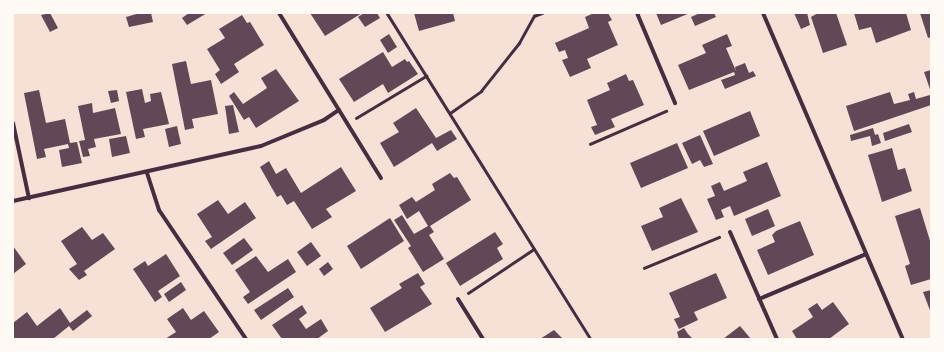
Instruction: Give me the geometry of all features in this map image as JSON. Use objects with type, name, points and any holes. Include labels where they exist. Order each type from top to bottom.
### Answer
[{"type":"street","points":[[279,13],[381,178]]},
{"type":"street","points":[[637,13],[675,103]]},
{"type":"street","points":[[763,13],[903,339]]},
{"type":"street","points":[[13,201],[147,173],[261,146],[324,120],[339,110]]},
{"type":"street","points":[[13,123],[29,198]]},
{"type":"street","points":[[147,173],[159,210],[246,339]]},
{"type":"street","points":[[730,232],[777,339]]},
{"type":"street","points":[[759,299],[866,254]]},
{"type":"street","points":[[458,299],[483,339]]},
{"type":"path","points":[[387,13],[591,339]]},
{"type":"path","points":[[450,112],[481,91],[519,43],[534,16],[542,13]]},
{"type":"path","points":[[347,123],[426,76]]},
{"type":"path","points":[[590,144],[668,110],[675,103]]},
{"type":"path","points":[[644,268],[730,232]]},
{"type":"path","points":[[458,299],[534,249]]},
{"type":"building","points":[[50,13],[58,28],[50,32],[41,15]]},
{"type":"building","points":[[140,13],[151,13],[153,22],[129,27],[126,17]]},
{"type":"building","points":[[189,13],[207,13],[187,25],[182,18]]},
{"type":"building","points":[[310,13],[362,13],[325,36]]},
{"type":"building","points":[[364,13],[377,13],[380,18],[365,27],[358,17]]},
{"type":"building","points":[[414,13],[453,13],[455,21],[419,31]]},
{"type":"building","points":[[594,13],[608,13],[612,20],[608,22],[618,45],[587,59],[591,68],[570,77],[562,60],[568,58],[565,50],[559,52],[555,43],[589,28],[585,17]]},
{"type":"building","points":[[656,13],[690,13],[661,25]]},
{"type":"building","points":[[700,13],[714,13],[716,17],[695,26],[691,17]]},
{"type":"building","points":[[794,13],[807,13],[810,25],[801,29]]},
{"type":"building","points":[[818,13],[836,13],[847,45],[823,53],[811,17]]},
{"type":"building","points":[[854,13],[906,13],[911,30],[876,43],[871,27],[859,30]]},
{"type":"building","points":[[920,13],[931,13],[931,37],[928,38]]},
{"type":"building","points":[[242,15],[247,23],[250,22],[264,45],[234,64],[239,72],[221,84],[215,74],[220,70],[207,49],[225,38],[219,29]]},
{"type":"building","points":[[389,34],[397,47],[388,53],[380,40]]},
{"type":"building","points":[[727,34],[732,46],[726,48],[736,71],[735,67],[745,63],[749,73],[753,71],[756,76],[725,89],[721,80],[735,75],[734,72],[689,90],[678,65],[706,53],[702,45]]},
{"type":"building","points":[[383,52],[392,67],[405,59],[407,62],[409,61],[418,74],[388,93],[383,84],[354,102],[339,79]]},
{"type":"building","points":[[186,61],[191,84],[211,80],[218,114],[192,119],[194,128],[185,130],[172,64]]},
{"type":"building","points":[[276,69],[299,101],[256,128],[249,117],[244,120],[229,96],[234,92],[243,104],[267,88],[261,78]]},
{"type":"building","points":[[931,70],[931,92],[924,72]]},
{"type":"building","points":[[626,74],[629,81],[633,80],[644,105],[611,119],[615,127],[595,135],[591,127],[597,125],[587,100],[610,90],[607,83]]},
{"type":"building","points":[[142,89],[145,103],[151,101],[150,94],[161,92],[169,124],[143,129],[145,137],[136,139],[126,92]]},
{"type":"building","points":[[39,90],[46,123],[65,119],[70,143],[77,142],[82,163],[62,167],[59,150],[69,148],[68,144],[44,149],[46,157],[37,159],[24,93]]},
{"type":"building","points":[[117,90],[119,101],[111,103],[108,91]]},
{"type":"building","points":[[890,92],[894,104],[910,100],[908,94],[914,92],[916,99],[930,95],[931,105],[854,131],[846,106]]},
{"type":"building","points":[[92,103],[93,113],[115,108],[121,134],[94,139],[96,147],[88,149],[90,156],[83,157],[79,141],[85,140],[78,106]]},
{"type":"building","points":[[233,105],[239,132],[229,134],[225,106]]},
{"type":"building","points":[[416,108],[436,138],[451,130],[457,139],[437,151],[432,143],[394,167],[380,143],[399,132],[393,123]]},
{"type":"building","points":[[750,111],[760,136],[714,156],[703,131]]},
{"type":"building","points":[[909,124],[912,132],[885,141],[883,133]]},
{"type":"building","points":[[177,126],[181,144],[169,147],[165,129]]},
{"type":"building","points":[[873,128],[875,135],[878,134],[881,143],[872,146],[870,136],[851,141],[850,135]]},
{"type":"building","points":[[700,135],[713,164],[704,167],[700,160],[692,164],[682,143]]},
{"type":"building","points":[[126,136],[130,153],[112,157],[109,139]]},
{"type":"building","points":[[677,143],[688,168],[641,188],[630,163]]},
{"type":"building","points":[[892,148],[898,170],[905,168],[912,191],[882,202],[868,155]]},
{"type":"building","points":[[269,161],[276,174],[286,168],[301,193],[341,167],[356,191],[326,209],[332,217],[312,229],[294,201],[287,205],[281,195],[277,197],[260,167]]},
{"type":"building","points":[[767,162],[781,196],[734,216],[730,206],[721,210],[724,217],[716,220],[707,199],[715,196],[711,186],[720,182],[724,191],[747,181],[743,172]]},
{"type":"building","points":[[450,173],[454,178],[457,177],[471,200],[430,226],[434,232],[429,235],[444,259],[423,272],[408,248],[411,246],[394,220],[402,215],[414,234],[428,226],[419,211],[407,219],[399,205],[412,197],[416,202],[435,190],[432,184]]},
{"type":"building","points":[[681,198],[698,232],[652,251],[641,226],[663,217],[659,208]]},
{"type":"building","points":[[218,200],[228,214],[245,202],[256,218],[211,249],[205,241],[212,237],[197,214]]},
{"type":"building","points":[[920,208],[931,244],[931,279],[911,285],[905,266],[910,264],[895,216]]},
{"type":"building","points":[[768,209],[775,226],[752,236],[745,219]]},
{"type":"building","points":[[390,218],[404,241],[361,269],[347,246]]},
{"type":"building","points":[[800,221],[814,255],[768,275],[757,250],[775,242],[772,235],[776,231]]},
{"type":"building","points":[[82,227],[92,240],[103,233],[115,249],[84,271],[87,275],[79,280],[69,269],[77,264],[61,241]]},
{"type":"building","points":[[495,232],[503,244],[497,248],[503,259],[460,286],[446,263]]},
{"type":"building","points":[[244,238],[253,250],[232,265],[223,253]]},
{"type":"building","points":[[311,242],[321,256],[307,266],[297,252]]},
{"type":"building","points":[[13,246],[26,264],[13,274]]},
{"type":"building","points":[[166,254],[180,276],[158,291],[162,297],[155,302],[133,269],[145,261],[148,266]]},
{"type":"building","points":[[256,256],[268,272],[288,259],[296,272],[248,304],[243,297],[250,292],[235,270]]},
{"type":"building","points":[[328,262],[333,269],[324,276],[319,269]]},
{"type":"building","points":[[418,273],[425,284],[420,287],[432,304],[385,332],[370,308],[402,288],[399,284]]},
{"type":"building","points":[[716,273],[727,298],[694,312],[698,320],[679,329],[674,319],[680,317],[669,293]]},
{"type":"building","points":[[181,282],[186,290],[169,302],[164,294]]},
{"type":"building","points":[[288,288],[294,297],[261,320],[254,310]]},
{"type":"building","points":[[931,290],[931,313],[923,292]]},
{"type":"building","points":[[833,302],[849,324],[829,339],[797,339],[792,331],[813,317],[808,309],[817,303],[822,310]]},
{"type":"building","points":[[302,305],[307,313],[299,319],[306,329],[321,319],[328,331],[317,339],[282,339],[272,325]]},
{"type":"building","points":[[60,308],[70,323],[87,310],[92,316],[73,331],[69,326],[53,339],[15,339],[13,336],[13,323],[27,312],[37,326]]},
{"type":"building","points":[[183,308],[191,320],[204,311],[219,332],[209,339],[165,339],[176,332],[167,319]]},
{"type":"building","points":[[740,326],[751,339],[723,339]]},
{"type":"building","points":[[684,328],[693,339],[679,339],[677,332]]},
{"type":"building","points":[[554,330],[563,339],[540,339]]}]
